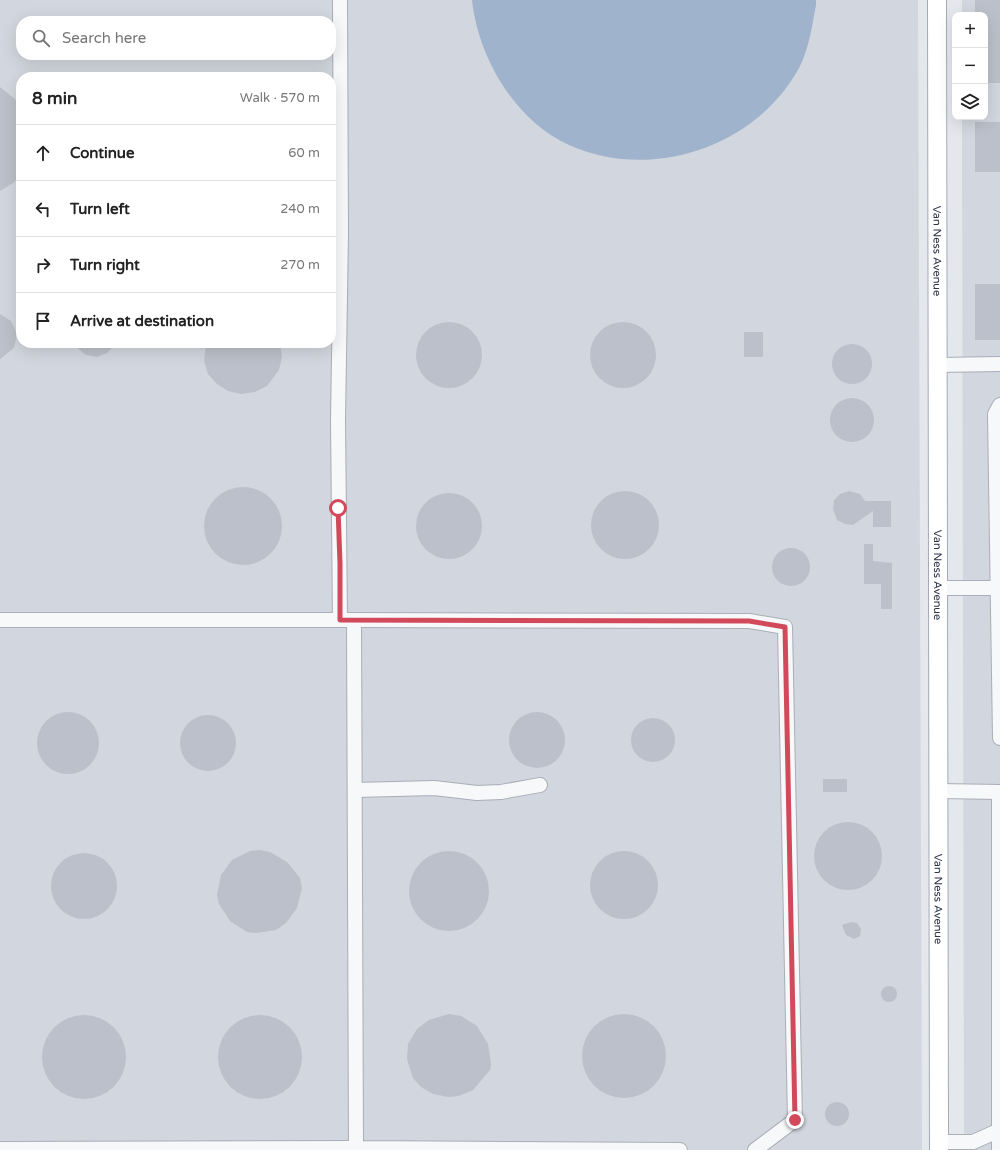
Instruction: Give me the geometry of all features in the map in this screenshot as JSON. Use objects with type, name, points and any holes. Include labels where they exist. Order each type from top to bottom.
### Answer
[{"type":"main road","name":"Van Ness Avenue","points":[[937,0],[939,1146]]},
{"type":"street","points":[[340,0],[341,233],[338,420],[340,620]]},
{"type":"street","points":[[938,364],[1000,364]]},
{"type":"street","points":[[1000,405],[995,414],[1000,738]]},
{"type":"street","points":[[938,588],[998,588]]},
{"type":"street","points":[[0,620],[749,621],[785,627],[795,1120],[755,1150]]},
{"type":"street","points":[[354,620],[356,1149]]},
{"type":"street","points":[[355,790],[434,788],[477,793],[501,792],[540,785]]},
{"type":"street","points":[[938,791],[999,792],[999,1150]]},
{"type":"street","points":[[939,1146],[973,1142],[999,1130]]},
{"type":"street","points":[[973,1142],[991,1150]]},
{"type":"street","points":[[0,1149],[680,1150]]},
{"type":"shaded area","points":[[0,0],[918,0],[922,1150],[0,1150]]},
{"type":"shaded area","points":[[962,0],[1000,0],[1000,1150],[964,1150],[962,120],[988,120],[988,12],[962,12]]},
{"type":"water","points":[[472,0],[816,0],[816,5],[808,45],[799,68],[780,96],[756,119],[729,137],[699,150],[666,158],[633,160],[601,156],[569,145],[550,134],[532,120],[516,104],[502,85],[491,65],[482,43]]},
{"type":"building","points":[[975,0],[1000,0],[1000,83],[988,83],[988,12],[975,12]]},
{"type":"building","points":[[0,87],[16,100],[16,180],[0,191]]},
{"type":"building","points":[[975,122],[1000,122],[1000,172],[975,172]]},
{"type":"building","points":[[975,284],[1000,284],[1000,340],[975,340]]},
{"type":"building","points":[[0,314],[11,321],[16,332],[16,339],[14,348],[0,359]]},
{"type":"building","points":[[449,322],[462,325],[472,332],[479,342],[482,355],[479,368],[472,378],[462,385],[449,388],[436,385],[426,378],[419,368],[416,355],[419,342],[426,332],[436,325]]},
{"type":"building","points":[[623,322],[636,324],[646,332],[654,342],[656,355],[654,368],[646,378],[636,386],[623,388],[610,386],[600,378],[592,368],[590,355],[592,342],[600,332],[610,324]]},
{"type":"building","points":[[744,332],[763,332],[763,357],[744,357]]},
{"type":"building","points":[[852,344],[860,346],[866,350],[870,356],[872,364],[870,372],[866,378],[860,382],[852,384],[844,382],[838,378],[834,372],[832,364],[834,356],[838,350],[844,346]]},
{"type":"building","points":[[77,348],[112,348],[107,353],[97,357],[86,355]]},
{"type":"building","points":[[205,348],[281,348],[282,357],[279,370],[267,386],[255,392],[241,394],[228,391],[217,384],[208,374],[204,361]]},
{"type":"building","points":[[848,398],[856,398],[868,404],[874,416],[874,424],[868,436],[856,442],[848,442],[836,436],[830,424],[830,416],[836,404]]},
{"type":"building","points":[[243,487],[258,490],[271,498],[279,511],[282,526],[279,541],[271,554],[258,562],[243,565],[228,562],[215,554],[207,541],[204,526],[207,511],[215,498],[228,490]]},
{"type":"building","points":[[625,491],[638,494],[649,501],[656,512],[659,525],[656,538],[649,549],[638,556],[625,559],[612,556],[601,549],[594,538],[591,525],[594,512],[601,501],[612,494]]},
{"type":"building","points":[[849,491],[860,494],[865,501],[891,501],[891,527],[873,527],[873,511],[853,525],[845,524],[837,520],[833,509],[834,500],[840,494]]},
{"type":"building","points":[[449,493],[462,496],[472,503],[479,513],[482,526],[479,539],[472,549],[462,556],[449,559],[436,556],[426,549],[419,539],[416,526],[419,513],[426,503],[436,496]]},
{"type":"building","points":[[864,544],[873,544],[873,561],[892,563],[892,609],[881,609],[881,584],[864,584]]},
{"type":"building","points":[[787,548],[795,548],[805,553],[809,560],[809,574],[805,581],[795,586],[787,586],[777,581],[775,578],[772,571],[772,563],[777,553],[780,551]]},
{"type":"building","points":[[68,712],[80,715],[90,721],[96,731],[99,743],[96,755],[90,765],[80,771],[68,774],[56,771],[46,765],[40,755],[37,743],[40,731],[46,721],[56,715]]},
{"type":"building","points":[[537,712],[548,714],[557,720],[563,729],[565,740],[563,751],[557,760],[548,766],[537,768],[526,766],[517,760],[511,751],[509,740],[511,729],[517,720],[526,714]]},
{"type":"building","points":[[202,715],[214,715],[224,719],[232,727],[236,737],[236,749],[232,759],[224,767],[214,771],[202,771],[192,767],[184,759],[180,749],[180,737],[184,727],[192,719]]},
{"type":"building","points":[[657,718],[662,719],[669,724],[674,731],[674,749],[669,756],[662,761],[649,762],[644,761],[637,756],[632,749],[631,736],[632,731],[637,724],[644,719]]},
{"type":"building","points":[[823,779],[847,779],[847,792],[823,792]]},
{"type":"building","points":[[848,822],[861,825],[872,832],[879,843],[882,856],[879,869],[872,880],[861,887],[848,890],[835,887],[824,880],[817,869],[814,856],[817,843],[824,832],[835,825]]},
{"type":"building","points":[[260,850],[270,852],[287,862],[300,878],[302,888],[297,908],[286,923],[276,930],[257,933],[247,932],[230,921],[219,904],[217,895],[221,875],[232,860],[250,851]]},
{"type":"building","points":[[449,851],[464,854],[477,863],[486,876],[489,891],[486,906],[477,919],[464,928],[449,931],[434,928],[421,919],[412,906],[409,891],[412,876],[421,863],[434,854]]},
{"type":"building","points":[[624,851],[637,854],[648,861],[655,872],[658,885],[655,898],[648,909],[637,916],[624,919],[611,916],[600,909],[593,898],[590,885],[593,872],[600,861],[611,854]]},
{"type":"building","points":[[84,853],[97,855],[112,868],[115,873],[117,886],[115,899],[102,914],[97,917],[84,919],[71,917],[56,904],[53,899],[51,886],[53,873],[66,858],[71,855]]},
{"type":"building","points":[[851,922],[857,923],[861,929],[860,936],[854,939],[846,935],[842,925]]},
{"type":"building","points":[[886,986],[892,986],[897,991],[895,1000],[892,1002],[886,1002],[881,997],[881,991]]},
{"type":"building","points":[[449,1014],[461,1016],[477,1026],[488,1044],[491,1064],[490,1070],[473,1090],[459,1096],[448,1097],[433,1094],[421,1087],[413,1078],[407,1059],[408,1044],[417,1029],[429,1020]]},
{"type":"building","points":[[624,1014],[640,1017],[654,1026],[663,1040],[666,1056],[663,1072],[654,1086],[640,1095],[624,1098],[608,1095],[594,1086],[585,1072],[582,1056],[585,1040],[594,1026],[608,1017]]},
{"type":"building","points":[[84,1015],[100,1018],[114,1027],[123,1041],[126,1057],[123,1073],[114,1087],[100,1096],[84,1099],[68,1096],[54,1087],[45,1073],[42,1057],[45,1041],[54,1027],[68,1018]]},
{"type":"building","points":[[260,1015],[276,1018],[283,1022],[295,1034],[299,1041],[302,1057],[299,1073],[295,1080],[283,1092],[276,1096],[260,1099],[244,1096],[237,1092],[225,1080],[221,1073],[218,1057],[221,1041],[225,1034],[237,1022],[244,1018]]},
{"type":"building","points":[[837,1102],[845,1106],[849,1114],[845,1122],[837,1126],[829,1122],[825,1114],[829,1106]]},
{"type":"route","points":[[338,508],[340,620],[749,621],[785,627],[795,1120]]}]
